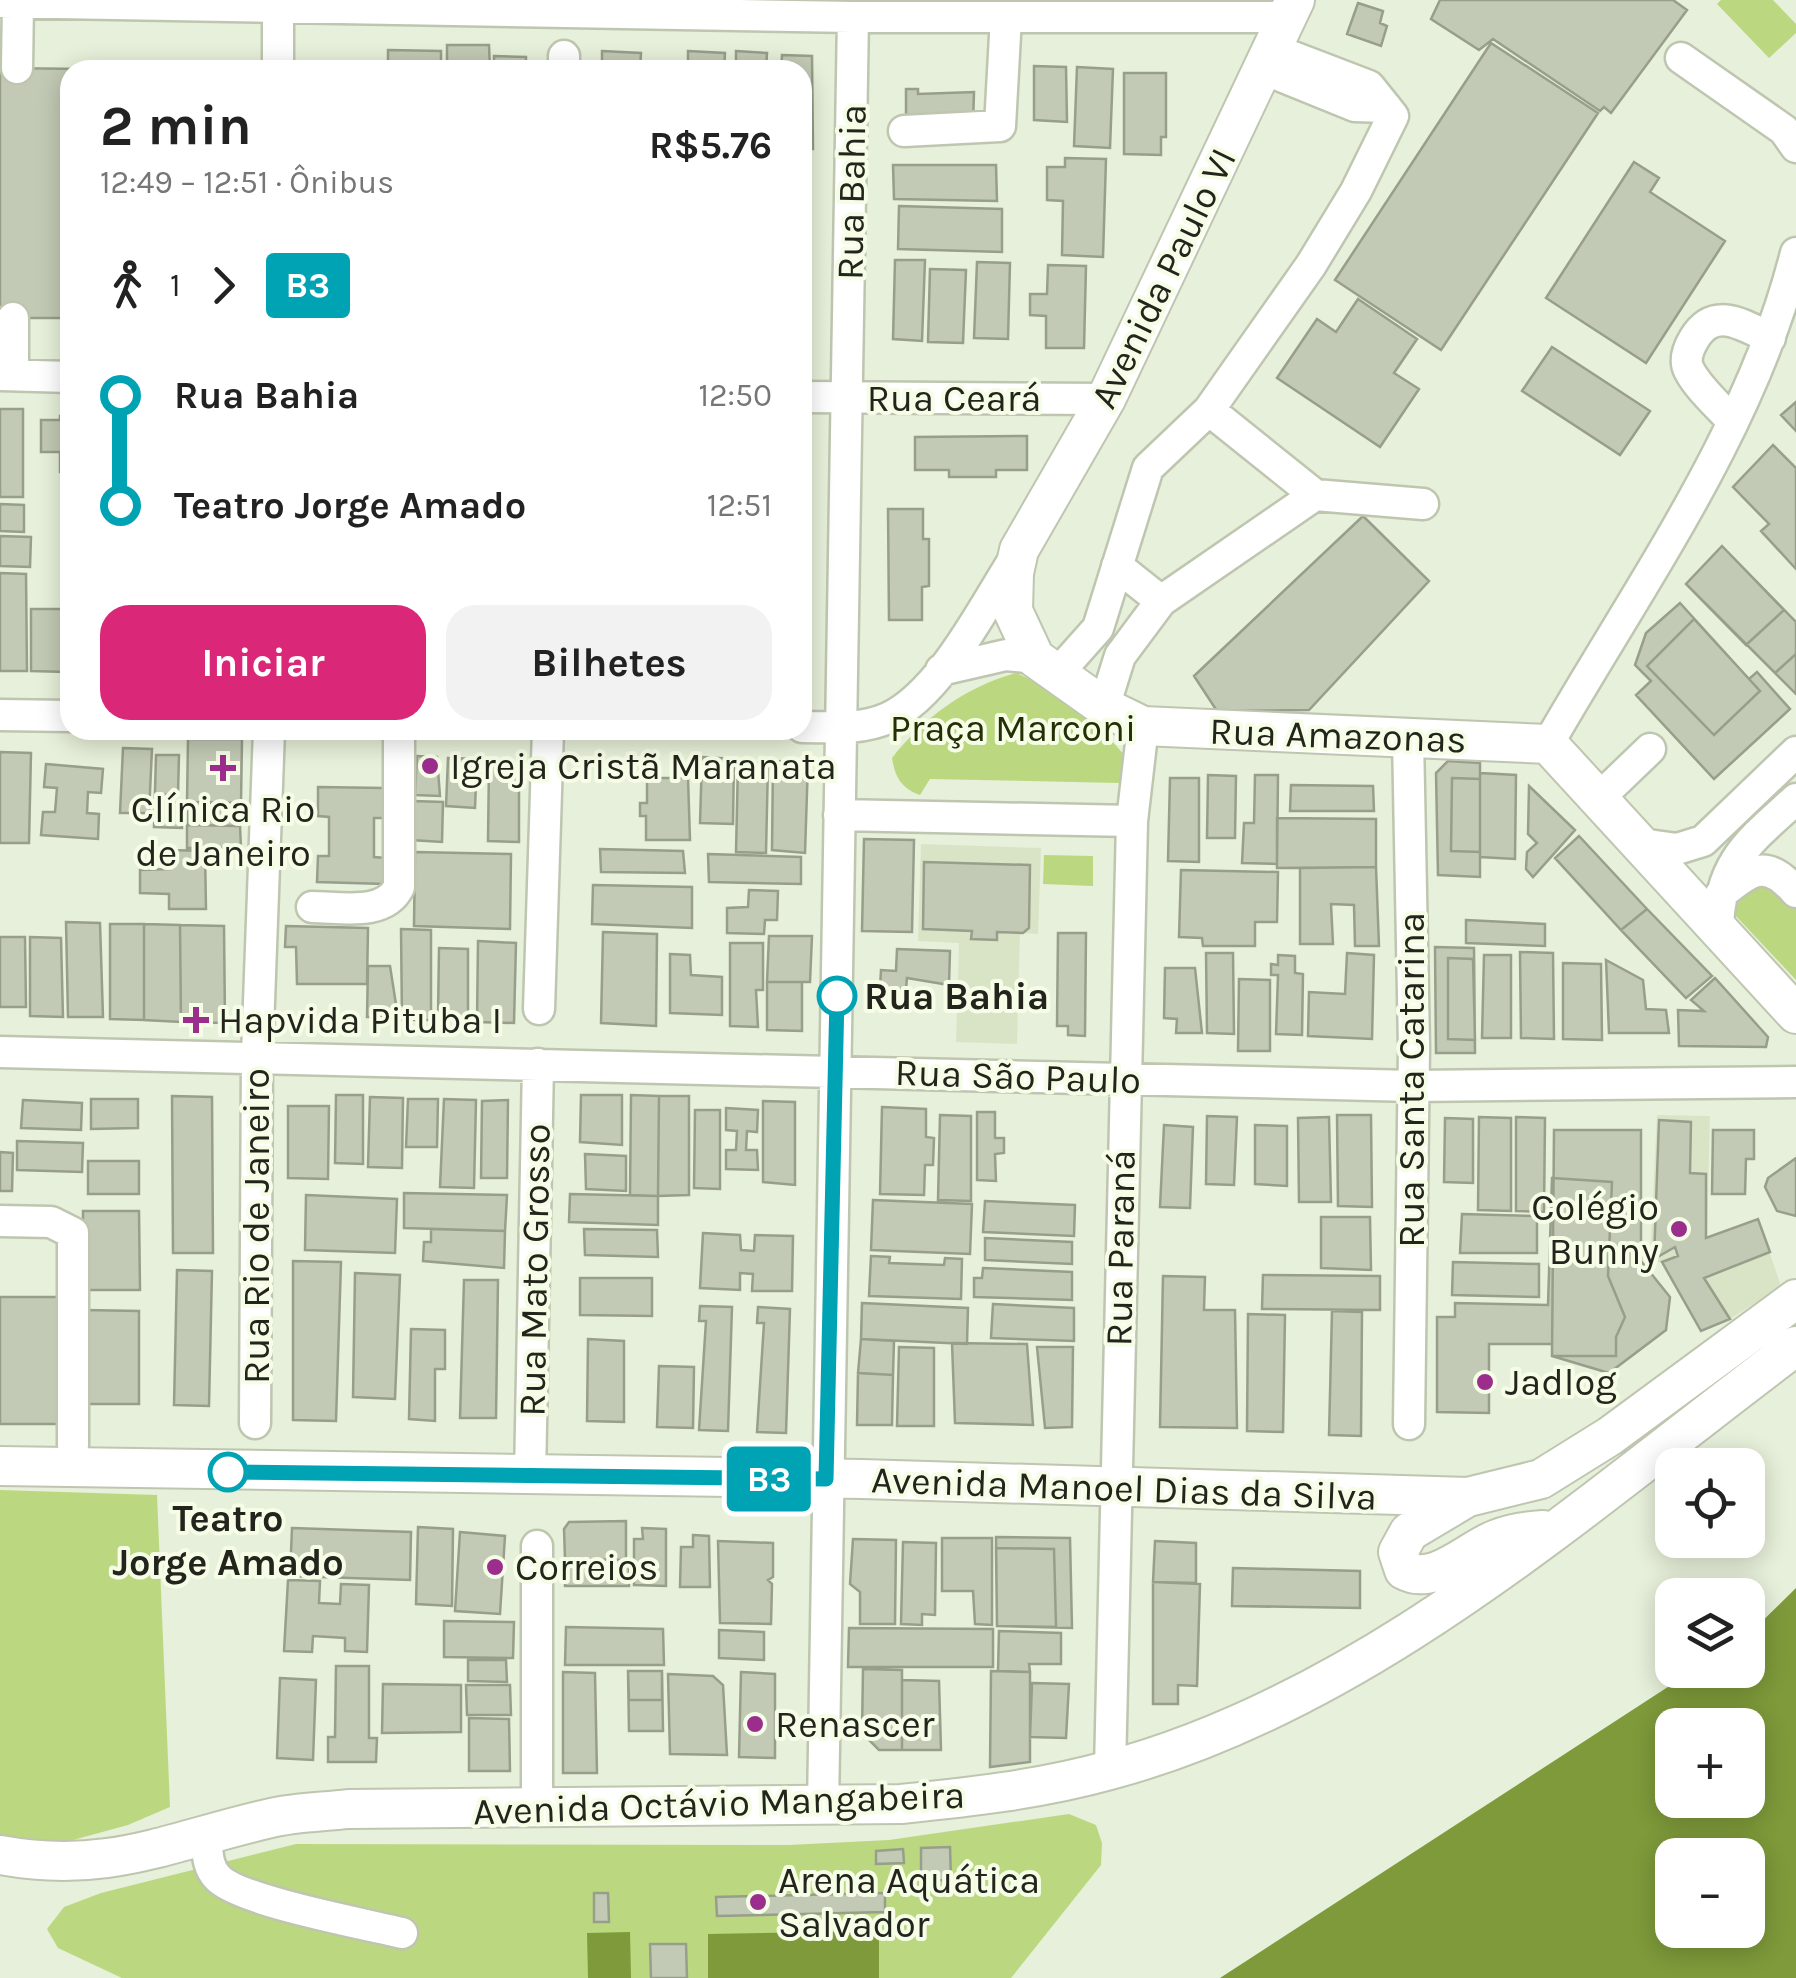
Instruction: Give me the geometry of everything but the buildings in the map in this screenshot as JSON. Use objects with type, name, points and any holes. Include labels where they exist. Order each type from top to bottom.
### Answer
[{"type":"main road","name":"Avenida Paulo VI","points":[[1046,666],[1013,611],[1019,550],[1106,399],[1281,34]]},
{"type":"main road","name":"Rua Amazonas","points":[[1046,666],[1104,707],[1142,726],[1548,744]]},
{"type":"main road","points":[[1548,744],[1640,844],[1720,911],[1796,1014]]},
{"type":"main road","points":[[1550,1530],[1511,1533],[1424,1575],[1404,1570],[1398,1552],[1409,1532],[1468,1497],[1541,1479],[1610,1436],[1796,1299]]},
{"type":"main road","name":"Avenida Octávio Mangabeira","points":[[0,1855],[48,1864],[127,1859],[276,1817],[348,1809],[824,1807],[978,1796],[1110,1770],[1224,1730],[1333,1679],[1458,1598],[1796,1346]]},
{"type":"main road","name":"Avenida Manoel Dias da Silva","points":[[0,1466],[1114,1485],[1468,1497]]},
{"type":"street","points":[[17,68],[9,2],[278,9],[566,5],[852,17],[1006,17],[1281,34],[1355,106],[1386,107],[1393,112],[1356,191],[1310,265],[1209,410],[1148,468],[1108,603],[1092,636],[1046,666],[1006,655],[942,670],[901,710],[886,719],[839,727],[812,726]]},
{"type":"street","points":[[278,9],[278,60]]},
{"type":"street","name":"Rua Bahia","points":[[824,1807],[826,1479],[849,397],[852,17]]},
{"type":"street","points":[[904,131],[1000,126],[1006,17]]},
{"type":"street","points":[[1680,58],[1784,130],[1796,147]]},
{"type":"street","points":[[1548,744],[1692,499],[1770,338],[1796,253]]},
{"type":"street","points":[[12,318],[7,375],[60,377]]},
{"type":"street","points":[[1731,420],[1689,370],[1689,348],[1702,326],[1713,319],[1740,322],[1770,338]]},
{"type":"street","name":"Rua Ceará","points":[[812,397],[1106,399]]},
{"type":"street","points":[[1209,410],[1314,496],[1423,504]]},
{"type":"street","points":[[1104,707],[1120,656],[1161,601],[1314,496]]},
{"type":"street","name":"Avenida Paulo VI","points":[[942,670],[1019,550]]},
{"type":"street","points":[[1117,566],[1161,601]]},
{"type":"street","points":[[1092,636],[1120,656]]},
{"type":"street","points":[[0,715],[60,716]]},
{"type":"street","name":"Rua Paraná","points":[[1110,1770],[1124,1079],[1132,821],[1142,726]]},
{"type":"street","name":"Rua Santa Catarina","points":[[1408,736],[1414,1086],[1409,1424]]},
{"type":"street","name":"Rua Rio de Janeiro","points":[[255,1422],[257,1056],[269,740]]},
{"type":"street","points":[[312,907],[382,906],[392,900],[398,887],[399,740]]},
{"type":"street","points":[[540,1009],[548,740]]},
{"type":"street","points":[[1598,798],[1650,748]]},
{"type":"street","points":[[1640,844],[1678,849],[1703,841],[1796,752]]},
{"type":"street","points":[[1716,829],[1789,814]]},
{"type":"street","points":[[1720,911],[1734,859],[1789,814]]},
{"type":"street","points":[[839,815],[1132,821]]},
{"type":"street","points":[[1720,911],[1750,871],[1766,870],[1781,875],[1796,892]]},
{"type":"street","name":"Rua São Paulo","points":[[0,1052],[1414,1086],[1796,1082]]},
{"type":"street","name":"Rua Mato Grosso","points":[[530,1477],[538,1064]]},
{"type":"street","points":[[0,1221],[51,1222],[73,1233],[73,1446]]},
{"type":"street","points":[[537,1546],[537,1810]]},
{"type":"street","points":[[206,1835],[209,1866],[222,1883],[252,1895],[402,1933]]},
{"type":"shaded area","points":[[921,844],[1041,848],[1038,934],[1020,933],[1017,1044],[956,1042],[959,943],[918,941]]},
{"type":"shaded area","name":"Colégio Bunny","points":[[1657,1115],[1710,1116],[1707,1237],[1758,1219],[1781,1286],[1730,1319],[1701,1331],[1662,1263],[1650,1259]]},
{"type":"shaded area","points":[[1796,1588],[1796,1978],[1220,1978],[1666,1688],[1765,1688],[1765,1618]]},
{"type":"shaded area","points":[[879,1931],[879,1978],[708,1978],[708,1934]]},
{"type":"shaded area","points":[[630,1932],[631,1978],[588,1978],[587,1933]]},
{"type":"green space","points":[[1721,0],[1773,0],[1796,24],[1796,33],[1769,58],[1717,4]]},
{"type":"green space","name":"Praça Marconi","points":[[1016,673],[1063,699],[1106,734],[1129,761],[1127,790],[1119,783],[930,779],[920,795],[904,785],[892,758],[918,730],[963,695]]},
{"type":"green space","points":[[1044,855],[1093,856],[1093,886],[1043,884]]},
{"type":"green space","points":[[1760,882],[1776,887],[1796,907],[1796,980],[1735,915],[1738,896]]},
{"type":"green space","points":[[0,1490],[157,1495],[170,1807],[128,1825],[62,1843],[0,1838]]},
{"type":"green space","points":[[1069,1814],[1096,1825],[1102,1843],[1101,1865],[1011,1978],[122,1978],[58,1948],[47,1929],[64,1907],[101,1893],[296,1844],[789,1845],[889,1840]]},
{"type":"bus line","name":"B3","points":[[228,1472],[826,1479],[837,996]]},
{"type":"place","name":"Igreja Cristã Maranata","points":[[430,766]]},
{"type":"place","name":"Clínica Rio de Janeiro","points":[[223,768]]},
{"type":"place","name":"Rua Bahia","points":[[837,996]]},
{"type":"place","name":"Hapvida Pituba I","points":[[196,1020]]},
{"type":"place","name":"Colégio Bunny","points":[[1679,1229]]},
{"type":"place","name":"Jadlog","points":[[1485,1382]]},
{"type":"place","name":"Teatro Jorge Amado","points":[[228,1472]]},
{"type":"place","name":"Correios","points":[[495,1567]]},
{"type":"place","name":"Renascer","points":[[755,1724]]},
{"type":"place","name":"Arena Aquática Salvador","points":[[758,1902]]}]
